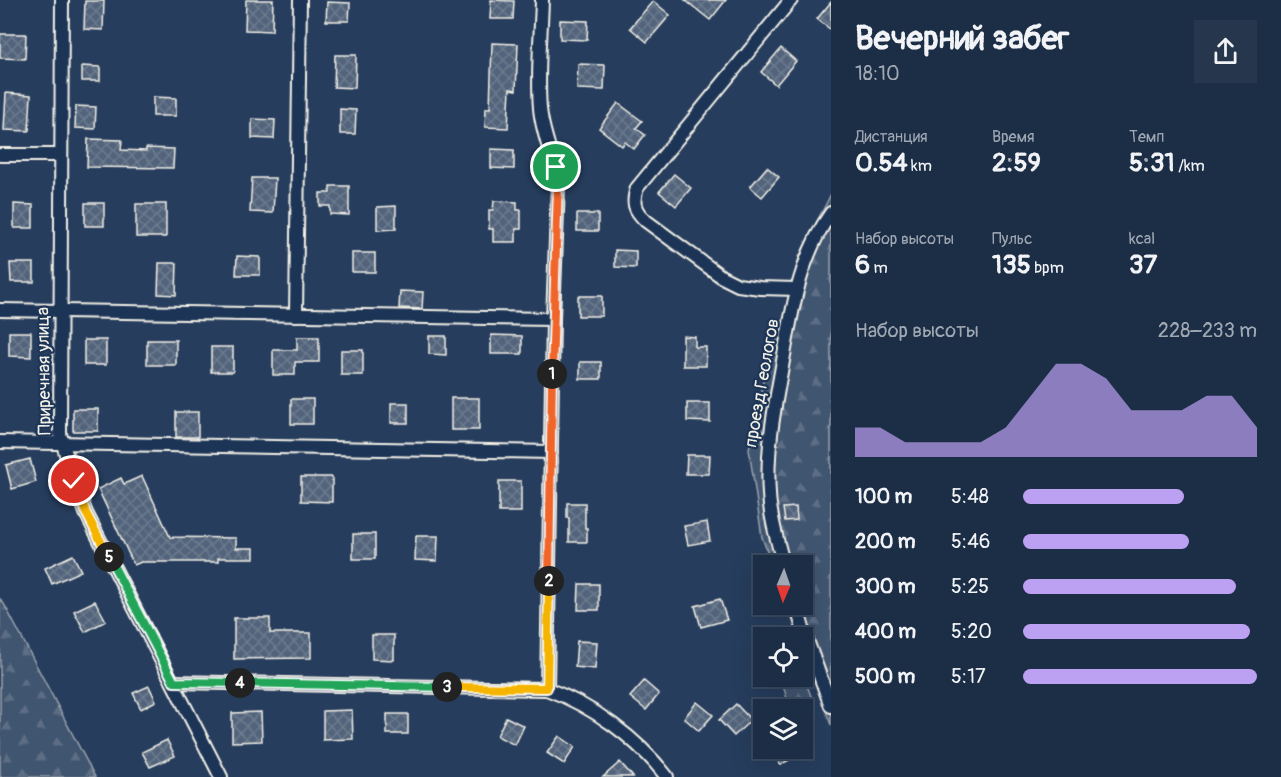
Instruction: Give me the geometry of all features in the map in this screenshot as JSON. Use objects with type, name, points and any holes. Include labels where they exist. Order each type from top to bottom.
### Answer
[{"type":"street","name":"Приречная улица","points":[[62,0],[60,434],[86,513],[221,777]]},
{"type":"street","points":[[296,315],[300,0]]},
{"type":"street","points":[[542,0],[540,107],[546,143],[556,167],[558,185],[553,319],[547,688]]},
{"type":"street","points":[[791,0],[637,188],[633,200],[636,212],[646,221],[722,277],[738,285],[797,289]]},
{"type":"street","points":[[0,155],[62,155]]},
{"type":"street","name":"проезд Геологов","points":[[781,555],[769,497],[768,457],[776,401],[797,289],[807,258],[831,213]]},
{"type":"street","points":[[0,310],[553,319]]},
{"type":"street","points":[[0,442],[551,452]]},
{"type":"street","points":[[799,615],[831,705]]},
{"type":"street","points":[[174,682],[547,688],[566,696],[622,731],[668,777]]},
{"type":"green space","points":[[831,194],[831,725],[813,676],[813,627],[795,627],[791,615],[813,615],[813,555],[768,555],[762,537],[749,449],[767,361],[783,326],[799,257]]},
{"type":"green space","points":[[0,599],[4,604],[95,777],[0,777]]},
{"type":"green space","points":[[784,687],[808,687],[812,699],[787,699]]},
{"type":"building","points":[[246,0],[273,0],[272,31],[245,30]]},
{"type":"building","points":[[491,0],[514,1],[513,19],[490,19]]},
{"type":"building","points":[[685,0],[726,0],[710,20]]},
{"type":"building","points":[[85,1],[104,1],[103,30],[84,29]]},
{"type":"building","points":[[653,1],[670,15],[647,42],[630,28]]},
{"type":"building","points":[[327,2],[350,3],[349,21],[326,21]]},
{"type":"building","points":[[831,2],[831,30],[817,19]]},
{"type":"building","points":[[560,20],[588,21],[587,40],[560,39]]},
{"type":"building","points":[[0,34],[26,34],[25,59],[0,58]]},
{"type":"building","points":[[492,43],[518,44],[516,90],[510,89],[508,128],[485,127],[486,108],[490,108]]},
{"type":"building","points":[[781,48],[796,61],[776,85],[761,72]]},
{"type":"building","points":[[335,55],[356,55],[355,88],[334,87]]},
{"type":"building","points":[[578,64],[605,65],[604,90],[577,89]]},
{"type":"building","points":[[82,66],[100,67],[100,81],[82,81]]},
{"type":"building","points":[[6,93],[31,95],[29,131],[4,130]]},
{"type":"building","points":[[153,97],[176,98],[176,116],[153,116]]},
{"type":"building","points":[[618,103],[642,121],[636,128],[645,135],[634,149],[625,142],[622,146],[599,128]]},
{"type":"building","points":[[76,106],[96,107],[95,129],[75,128]]},
{"type":"building","points":[[340,109],[356,110],[355,134],[340,134]]},
{"type":"building","points":[[252,119],[275,120],[274,139],[252,138]]},
{"type":"building","points":[[88,139],[122,140],[121,150],[174,149],[173,168],[87,167]]},
{"type":"building","points":[[491,149],[514,150],[514,169],[491,168]]},
{"type":"building","points":[[767,167],[779,177],[762,197],[750,187]]},
{"type":"building","points":[[674,174],[691,188],[676,206],[659,192]]},
{"type":"building","points":[[252,178],[275,178],[273,213],[250,212]]},
{"type":"building","points":[[330,186],[349,186],[349,215],[330,214],[330,206],[320,206],[320,193],[330,193]]},
{"type":"building","points":[[494,201],[517,202],[517,210],[521,210],[521,229],[516,229],[516,242],[493,242],[493,229],[489,229],[489,210],[493,210]]},
{"type":"building","points":[[85,203],[104,203],[104,226],[85,226]]},
{"type":"building","points":[[14,204],[33,205],[33,228],[14,228]]},
{"type":"building","points":[[136,204],[166,204],[166,237],[136,237]]},
{"type":"building","points":[[396,206],[396,229],[377,230],[377,207]]},
{"type":"building","points":[[577,214],[598,214],[598,231],[577,231]]},
{"type":"building","points":[[615,250],[636,251],[636,268],[615,267]]},
{"type":"building","points":[[352,253],[375,253],[375,272],[352,272]]},
{"type":"building","points":[[237,256],[260,257],[260,275],[236,275]]},
{"type":"building","points":[[10,263],[34,263],[34,282],[11,282]]},
{"type":"building","points":[[159,263],[177,263],[176,295],[158,294]]},
{"type":"building","points":[[400,291],[423,292],[422,309],[399,308]]},
{"type":"building","points":[[578,296],[602,296],[602,316],[578,316]]},
{"type":"building","points":[[9,332],[31,332],[31,357],[9,356]]},
{"type":"building","points":[[491,335],[522,336],[522,354],[491,354]]},
{"type":"building","points":[[429,336],[446,336],[446,355],[429,354]]},
{"type":"building","points":[[683,336],[695,337],[695,347],[706,347],[706,366],[683,366]]},
{"type":"building","points":[[297,337],[319,337],[319,362],[295,362],[295,375],[273,375],[273,350],[297,350]]},
{"type":"building","points":[[84,340],[106,340],[106,365],[84,365]]},
{"type":"building","points":[[147,340],[176,340],[176,365],[147,365]]},
{"type":"building","points":[[211,347],[233,347],[233,372],[211,372]]},
{"type":"building","points":[[341,350],[363,350],[363,375],[341,375]]},
{"type":"building","points":[[580,362],[601,362],[601,379],[580,379]]},
{"type":"building","points":[[451,398],[479,398],[479,430],[451,430]]},
{"type":"building","points":[[291,399],[313,399],[313,424],[291,424]]},
{"type":"building","points":[[391,403],[408,403],[408,423],[391,423]]},
{"type":"building","points":[[687,403],[710,403],[710,422],[687,421]]},
{"type":"building","points":[[73,409],[98,409],[98,431],[73,431]]},
{"type":"building","points":[[176,412],[198,412],[198,437],[176,437]]},
{"type":"building","points":[[687,455],[710,455],[709,474],[686,474]]},
{"type":"building","points":[[30,459],[36,482],[12,489],[6,465]]},
{"type":"building","points":[[142,476],[170,537],[236,538],[236,548],[254,548],[254,558],[218,558],[218,562],[141,562],[134,565],[98,489],[121,478],[124,484]]},
{"type":"building","points":[[301,477],[332,477],[332,502],[301,501]]},
{"type":"building","points":[[499,481],[521,481],[521,512],[499,512]]},
{"type":"building","points":[[567,503],[585,503],[587,542],[569,542]]},
{"type":"building","points":[[796,507],[797,520],[785,521],[783,508]]},
{"type":"building","points":[[707,522],[710,541],[688,545],[684,526]]},
{"type":"building","points":[[353,534],[375,534],[375,559],[353,559]]},
{"type":"building","points":[[416,536],[438,536],[437,561],[415,560]]},
{"type":"building","points":[[73,555],[81,571],[52,584],[45,568]]},
{"type":"building","points":[[579,584],[599,584],[599,610],[578,610]]},
{"type":"building","points":[[720,599],[727,620],[701,627],[695,606]]},
{"type":"building","points":[[95,601],[106,621],[85,632],[74,611]]},
{"type":"building","points":[[234,618],[270,618],[270,633],[311,633],[311,658],[234,659]]},
{"type":"building","points":[[372,635],[394,635],[394,660],[372,659]]},
{"type":"building","points":[[577,641],[597,642],[595,669],[575,667]]},
{"type":"building","points":[[644,681],[659,694],[646,710],[630,697]]},
{"type":"building","points":[[149,686],[156,701],[141,709],[133,693]]},
{"type":"building","points":[[697,702],[713,715],[699,731],[684,718]]},
{"type":"building","points":[[736,704],[751,720],[734,736],[719,720]]},
{"type":"building","points":[[352,710],[353,739],[323,740],[323,711]]},
{"type":"building","points":[[261,712],[262,741],[232,742],[232,713]]},
{"type":"building","points":[[387,714],[408,714],[408,734],[387,734]]},
{"type":"building","points":[[506,717],[524,726],[515,745],[497,736]]},
{"type":"building","points":[[559,736],[575,747],[564,764],[547,753]]},
{"type":"building","points":[[167,740],[175,756],[150,767],[142,752]]},
{"type":"building","points":[[777,759],[791,759],[780,765]]},
{"type":"building","points":[[620,762],[633,777],[603,777]]},
{"type":"route","points":[[74,481],[86,513],[174,682],[547,688],[553,319],[558,185],[556,167]]}]
